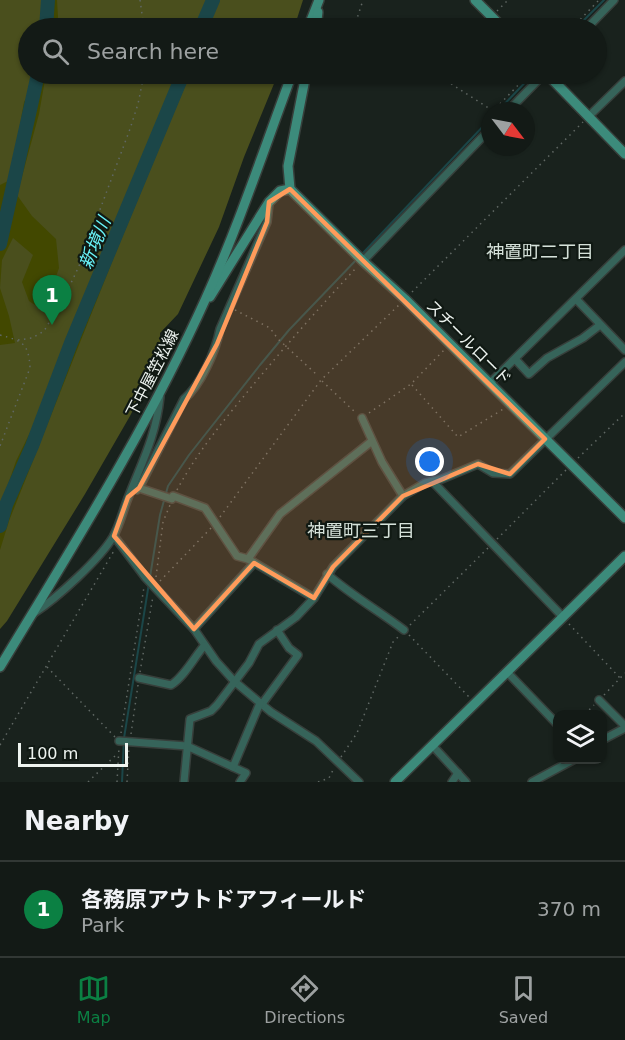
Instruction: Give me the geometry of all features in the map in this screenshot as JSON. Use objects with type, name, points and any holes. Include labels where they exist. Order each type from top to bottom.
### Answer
[{"type":"street","points":[[312,18],[319,0]]},
{"type":"street","points":[[317,18],[319,0]]},
{"type":"street","points":[[475,0],[491,17]]},
{"type":"street","points":[[597,18],[614,0]]},
{"type":"street","points":[[588,117],[625,81]]},
{"type":"street","name":"下中屋笠松線","points":[[0,667],[129,453],[206,300],[233,236],[288,84]]},
{"type":"street","points":[[206,300],[213,296],[269,202],[280,191],[290,189],[288,166],[304,84]]},
{"type":"street","points":[[517,102],[536,84]]},
{"type":"street","points":[[556,84],[625,154]]},
{"type":"street","points":[[359,257],[481,138]]},
{"type":"street","name":"スチールロード","points":[[290,189],[405,299],[625,518]]},
{"type":"street","points":[[128,497],[139,488],[184,399],[193,392],[217,344],[220,329],[267,222],[269,202]]},
{"type":"street","points":[[490,383],[625,250]]},
{"type":"street","points":[[576,299],[625,350]]},
{"type":"street","points":[[515,359],[529,374],[547,358],[600,326]]},
{"type":"street","points":[[184,782],[190,719],[211,711],[249,663],[259,644],[296,617],[314,598],[327,574],[403,496],[425,483],[478,464],[493,472],[510,474],[625,363]]},
{"type":"street","points":[[32,615],[48,604],[116,539],[128,497],[147,455],[157,420],[160,391]]},
{"type":"street","points":[[362,418],[382,462],[403,496]]},
{"type":"street","points":[[194,629],[251,561],[280,514],[372,441]]},
{"type":"street","points":[[433,482],[563,617]]},
{"type":"street","points":[[139,488],[205,508],[237,556],[251,561],[314,598]]},
{"type":"street","points":[[116,539],[150,581],[194,629],[204,646],[234,681],[261,704],[316,741],[358,782]]},
{"type":"street","points":[[394,782],[625,556]]},
{"type":"street","points":[[327,574],[347,591],[374,607],[404,630]]},
{"type":"street","points":[[233,767],[261,704],[298,655],[289,648],[277,630]]},
{"type":"street","points":[[139,678],[171,685],[180,680],[189,664],[204,646]]},
{"type":"street","points":[[507,672],[553,720]]},
{"type":"street","points":[[599,700],[625,727],[607,738]]},
{"type":"street","points":[[122,742],[187,746],[246,773],[240,782]]},
{"type":"street","points":[[432,745],[466,782]]},
{"type":"street","points":[[532,782],[564,764]]},
{"type":"street","points":[[452,782],[458,773]]},
{"type":"path","points":[[140,0],[143,18]]},
{"type":"path","points":[[357,18],[363,0]]},
{"type":"path","points":[[491,17],[508,0]]},
{"type":"path","points":[[581,18],[598,0]]},
{"type":"path","points":[[18,340],[32,338],[44,331],[65,296],[79,266],[130,129],[142,84]]},
{"type":"path","points":[[451,84],[493,111],[519,84]]},
{"type":"path","points":[[117,782],[118,752],[122,742],[150,581],[215,524],[321,380],[588,117]]},
{"type":"path","points":[[230,307],[270,328],[278,339],[316,374]]},
{"type":"path","points":[[0,335],[24,344],[30,368],[0,446]]},
{"type":"path","points":[[321,380],[362,418],[411,384],[450,344]]},
{"type":"path","points":[[411,384],[458,437],[510,404]]},
{"type":"path","points":[[571,465],[625,413]]},
{"type":"path","points":[[0,745],[46,667],[116,539]]},
{"type":"path","points":[[563,617],[620,678]]},
{"type":"path","points":[[318,782],[329,778],[357,733],[393,642],[404,630],[475,703]]},
{"type":"path","points":[[46,667],[122,742]]},
{"type":"path","points":[[589,710],[625,673]]},
{"type":"path","points":[[88,782],[118,752]]},
{"type":"highlighted area","points":[[290,189],[545,439],[510,474],[478,464],[403,496],[333,567],[314,598],[254,563],[194,629],[114,536],[128,497],[139,488],[217,344],[267,222],[269,202]]},
{"type":"green space","points":[[0,0],[240,0],[232,18],[18,18],[18,84],[205,84],[0,576]]},
{"type":"green space","points":[[0,0],[42,0],[48,13],[45,18],[18,18],[18,84],[34,85],[24,102],[10,180],[0,185]]},
{"type":"green space","points":[[57,0],[208,0],[201,18],[58,17]]},
{"type":"green space","points":[[218,0],[303,0],[297,18],[212,18]]},
{"type":"green space","points":[[44,84],[174,84],[78,314],[46,400],[16,461],[0,508],[0,345],[15,343],[0,288],[2,260],[13,238],[33,255],[22,282],[29,301],[44,311],[59,268],[56,239],[32,216],[17,195],[39,114]]},
{"type":"green space","points":[[186,84],[274,84],[219,227],[178,314],[160,333],[161,354],[130,416],[85,494],[0,629],[0,550],[9,521]]},
{"type":"waterway","name":"新境川","points":[[47,18],[48,0]]},
{"type":"waterway","name":"新境川","points":[[205,18],[213,0]]},
{"type":"waterway","points":[[586,18],[604,0]]},
{"type":"waterway","name":"新境川","points":[[0,244],[36,84]]},
{"type":"waterway","name":"新境川","points":[[0,526],[6,505],[32,446],[71,343],[179,84]]},
{"type":"waterway","points":[[507,102],[524,84]]},
{"type":"waterway","points":[[362,254],[481,128]]},
{"type":"waterway","points":[[150,577],[160,515],[168,486],[189,455],[289,330],[358,258]]},
{"type":"waterway","points":[[122,782],[124,738],[149,583]]},
{"type":"place","name":"各務原アウトドアフィールド","points":[[52,325]]},
{"type":"district","name":"神置町二丁目","points":[[540,252]]},
{"type":"district","name":"神置町三丁目","points":[[361,531]]}]
